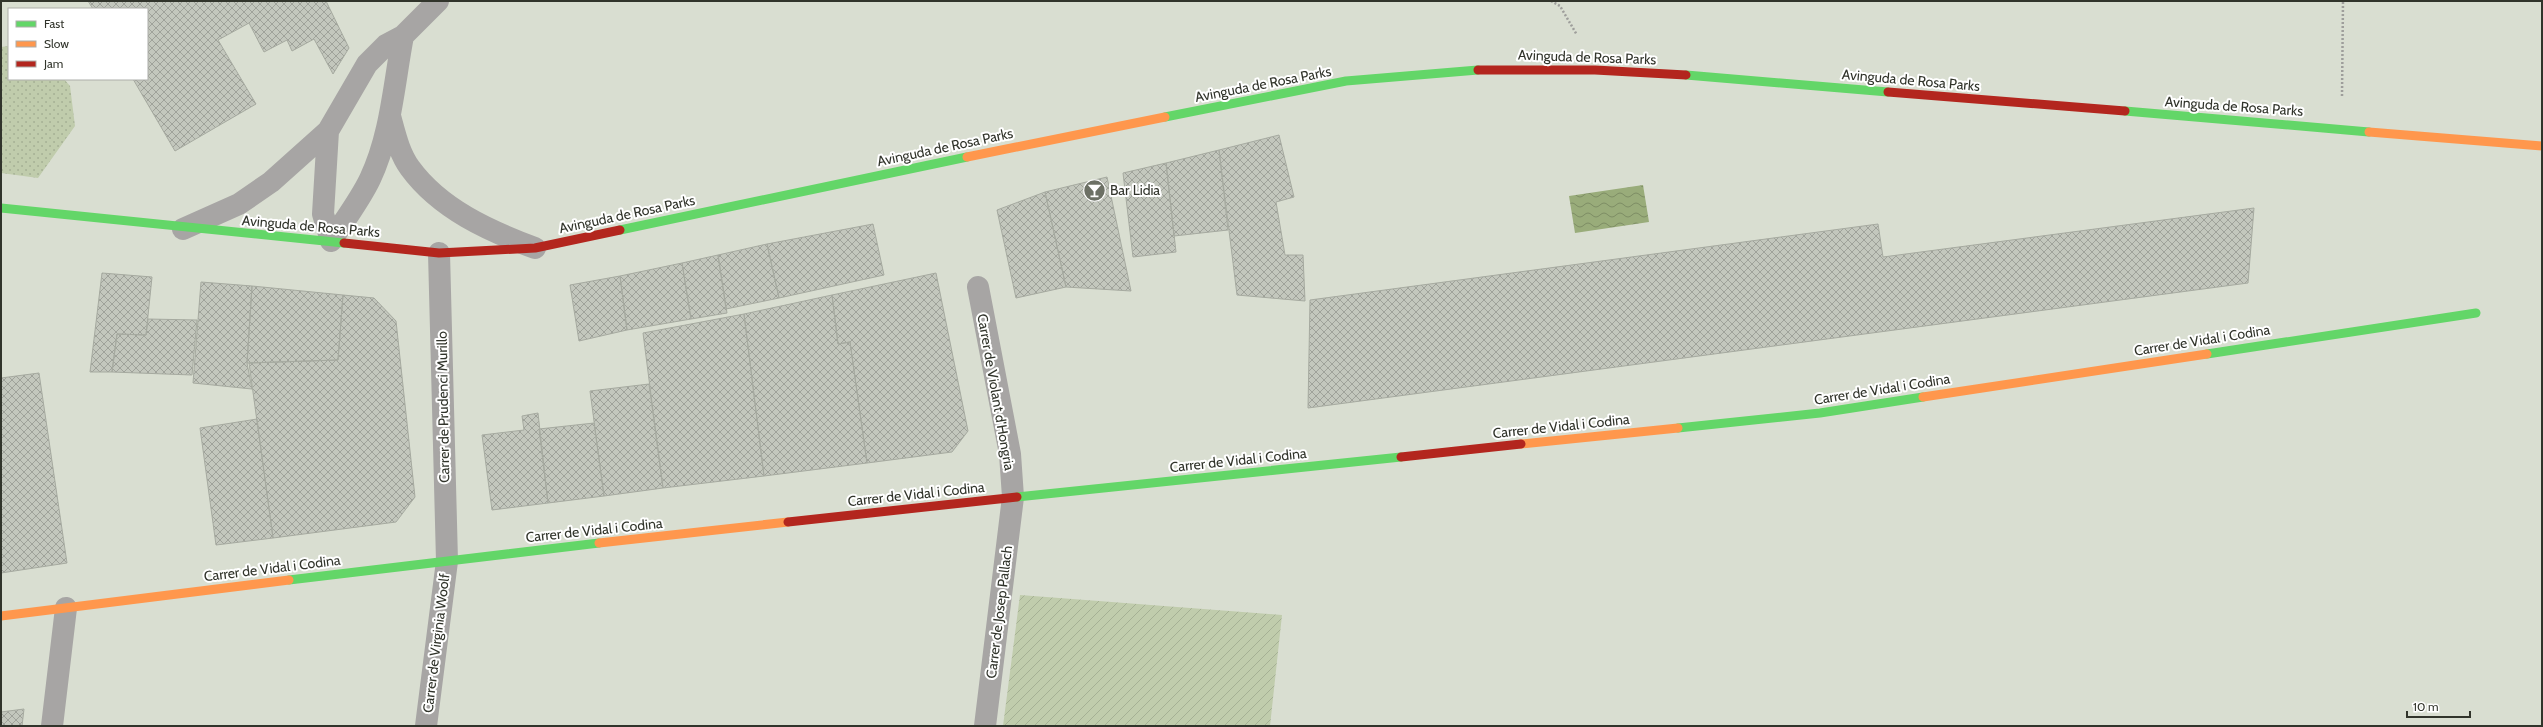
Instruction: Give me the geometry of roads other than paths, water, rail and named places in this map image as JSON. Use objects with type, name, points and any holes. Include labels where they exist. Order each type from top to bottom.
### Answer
[{"type":"main road","name":"Avinguda de Rosa Parks","points":[[1,208],[183,229],[331,241],[439,252],[535,248],[952,159],[1346,81],[1491,69],[1595,70],[2342,128],[2542,146]]},
{"type":"main road","name":"Carrer de Vidal i Codina","points":[[1,616],[447,561],[1013,497],[1820,413],[2476,313]]},
{"type":"street","points":[[183,229],[245,200],[271,182],[328,131],[367,64],[386,45],[403,36],[438,1]]},
{"type":"street","points":[[331,241],[370,178],[390,116],[391,97],[403,36]]},
{"type":"street","points":[[390,116],[399,147],[410,168],[426,186],[459,214],[498,234],[535,248]]},
{"type":"street","points":[[328,131],[324,214],[331,241]]},
{"type":"street","name":"Carrer de Prudenci Murillo","points":[[439,252],[447,561]]},
{"type":"street","name":"Carrer de Violant d'Hongria","points":[[978,287],[1010,454],[1013,497]]},
{"type":"street","name":"Carrer de Josep Pallach","points":[[985,726],[1013,497]]},
{"type":"street","name":"Carrer de Virginia Woolf","points":[[426,726],[447,561]]},
{"type":"street","points":[[52,726],[66,608]]},
{"type":"water","points":[[1643,185],[1649,222],[1575,233],[1569,196]]},
{"type":"place","name":"Bar Lidia","points":[[1095,190]]}]
